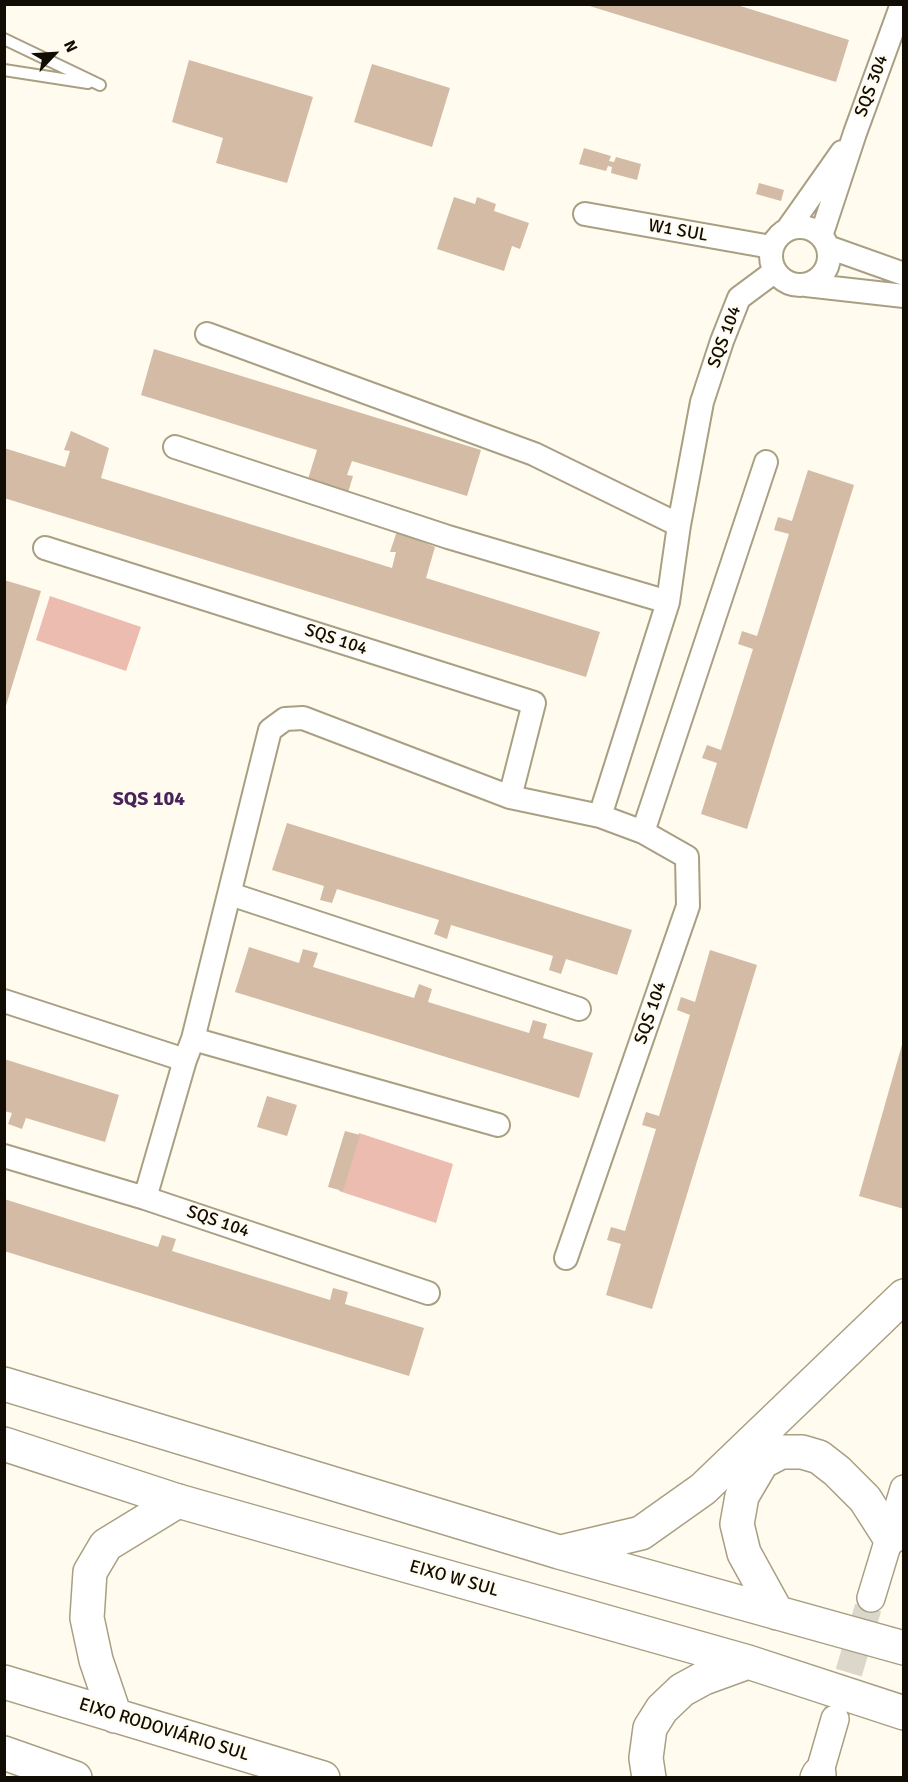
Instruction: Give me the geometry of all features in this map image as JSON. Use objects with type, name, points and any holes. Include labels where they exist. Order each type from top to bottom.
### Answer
[{"type":"main road","points":[[559,1552],[641,1533],[703,1489],[903,1296]]},
{"type":"main road","points":[[4,1384],[559,1552],[903,1648]]},
{"type":"main road","name":"EIXO W SUL","points":[[4,1444],[178,1501],[748,1662],[903,1713]]},
{"type":"main road","points":[[777,1613],[744,1553],[737,1524],[742,1496],[762,1462],[781,1452],[802,1452],[819,1457],[837,1471],[897,1533]]},
{"type":"main road","points":[[115,1716],[96,1660],[87,1618],[90,1572],[106,1545],[178,1501]]},
{"type":"main road","points":[[649,1778],[646,1758],[650,1728],[662,1709],[682,1690],[704,1678],[748,1662]]},
{"type":"main road","name":"EIXO RODOVIÁRIO SUL","points":[[4,1682],[323,1778]]},
{"type":"main road","points":[[4,1753],[75,1778]]},
{"type":"street","name":"SQS 304","points":[[824,242],[855,133],[902,4]]},
{"type":"street","name":"SQS 304","points":[[787,230],[855,133]]},
{"type":"street","name":"W1 SUL","points":[[585,214],[771,247]]},
{"type":"street","points":[[903,273],[824,242],[811,229],[799,226],[777,237],[771,247],[770,260],[774,272],[794,286],[806,285],[903,296]]},
{"type":"street","points":[[806,285],[817,280],[825,271],[829,259],[824,242]]},
{"type":"street","name":"SQS 104","points":[[600,816],[668,602],[679,525],[702,402],[739,298],[774,272]]},
{"type":"street","points":[[207,334],[534,454],[679,525]]},
{"type":"street","points":[[175,447],[448,537],[668,602]]},
{"type":"street","points":[[643,832],[766,462]]},
{"type":"street","name":"SQS 104","points":[[45,548],[534,703],[510,797]]},
{"type":"street","name":"SQS 104","points":[[146,1198],[193,1039],[270,730],[285,718],[303,718],[510,797],[600,816],[643,832],[687,857],[688,906],[566,1258]]},
{"type":"street","points":[[230,894],[579,1009]]},
{"type":"street","points":[[4,1000],[185,1060]]},
{"type":"street","points":[[193,1039],[498,1125]]},
{"type":"street","name":"SQS 104","points":[[4,1156],[146,1198],[428,1293]]},
{"type":"street","points":[[871,1598],[897,1533],[903,1489]]},
{"type":"street","points":[[818,1777],[835,1719]]},
{"type":"lane","points":[[4,39],[100,85],[4,70]]},
{"type":"shaded area","points":[[50,596],[141,627],[126,671],[36,640]]},
{"type":"shaded area","points":[[359,1133],[453,1164],[436,1223],[339,1191]]},
{"type":"building","points":[[583,4],[734,4],[849,40],[836,82]]},
{"type":"building","points":[[189,60],[313,97],[287,183],[216,163],[223,138],[172,122]]},
{"type":"building","points":[[372,64],[450,88],[432,147],[354,122]]},
{"type":"building","points":[[584,148],[611,156],[609,161],[614,162],[616,157],[641,164],[637,180],[611,173],[612,167],[608,166],[606,171],[579,164]]},
{"type":"building","points":[[759,183],[784,190],[781,201],[756,194]]},
{"type":"building","points":[[454,197],[475,204],[477,197],[496,204],[494,211],[529,223],[520,249],[512,246],[504,271],[437,249]]},
{"type":"building","points":[[154,349],[481,450],[467,496],[352,461],[347,475],[353,476],[347,496],[308,479],[317,450],[141,395]]},
{"type":"building","points":[[71,431],[109,448],[101,478],[392,568],[396,552],[390,552],[397,531],[435,547],[426,578],[600,632],[586,677],[4,498],[4,448],[65,467],[70,451],[64,450]]},
{"type":"building","points":[[808,470],[854,485],[747,829],[701,814],[717,763],[702,758],[707,745],[721,750],[753,649],[738,644],[742,631],[757,636],[789,534],[774,530],[778,517],[792,521]]},
{"type":"building","points":[[4,580],[41,591],[5,709],[4,709]]},
{"type":"building","points":[[287,823],[632,930],[617,975],[566,959],[561,974],[549,970],[553,956],[451,925],[447,939],[434,934],[439,920],[337,889],[332,903],[320,900],[324,886],[272,870]]},
{"type":"building","points":[[249,947],[299,963],[303,949],[318,953],[313,967],[414,998],[419,984],[432,989],[428,1002],[529,1033],[533,1020],[547,1024],[543,1038],[593,1053],[579,1098],[235,992]]},
{"type":"building","points":[[710,950],[757,965],[652,1309],[606,1295],[621,1244],[607,1240],[611,1227],[625,1231],[656,1129],[642,1125],[646,1112],[659,1116],[690,1015],[677,1010],[681,997],[695,1002]]},
{"type":"building","points":[[904,1041],[904,1209],[859,1196]]},
{"type":"building","points":[[4,1059],[119,1095],[105,1142],[26,1118],[22,1129],[8,1124],[12,1113],[4,1111]]},
{"type":"building","points":[[267,1096],[297,1105],[287,1136],[257,1127]]},
{"type":"building","points":[[345,1131],[360,1135],[343,1191],[328,1187]]},
{"type":"building","points":[[4,1199],[158,1247],[162,1235],[176,1239],[172,1251],[330,1300],[333,1288],[348,1292],[345,1304],[424,1328],[409,1376],[4,1251]]},
{"type":"tunnel","points":[[837,1712],[871,1598]]},
{"type":"district","name":"SQS 104","points":[[149,800]]}]
